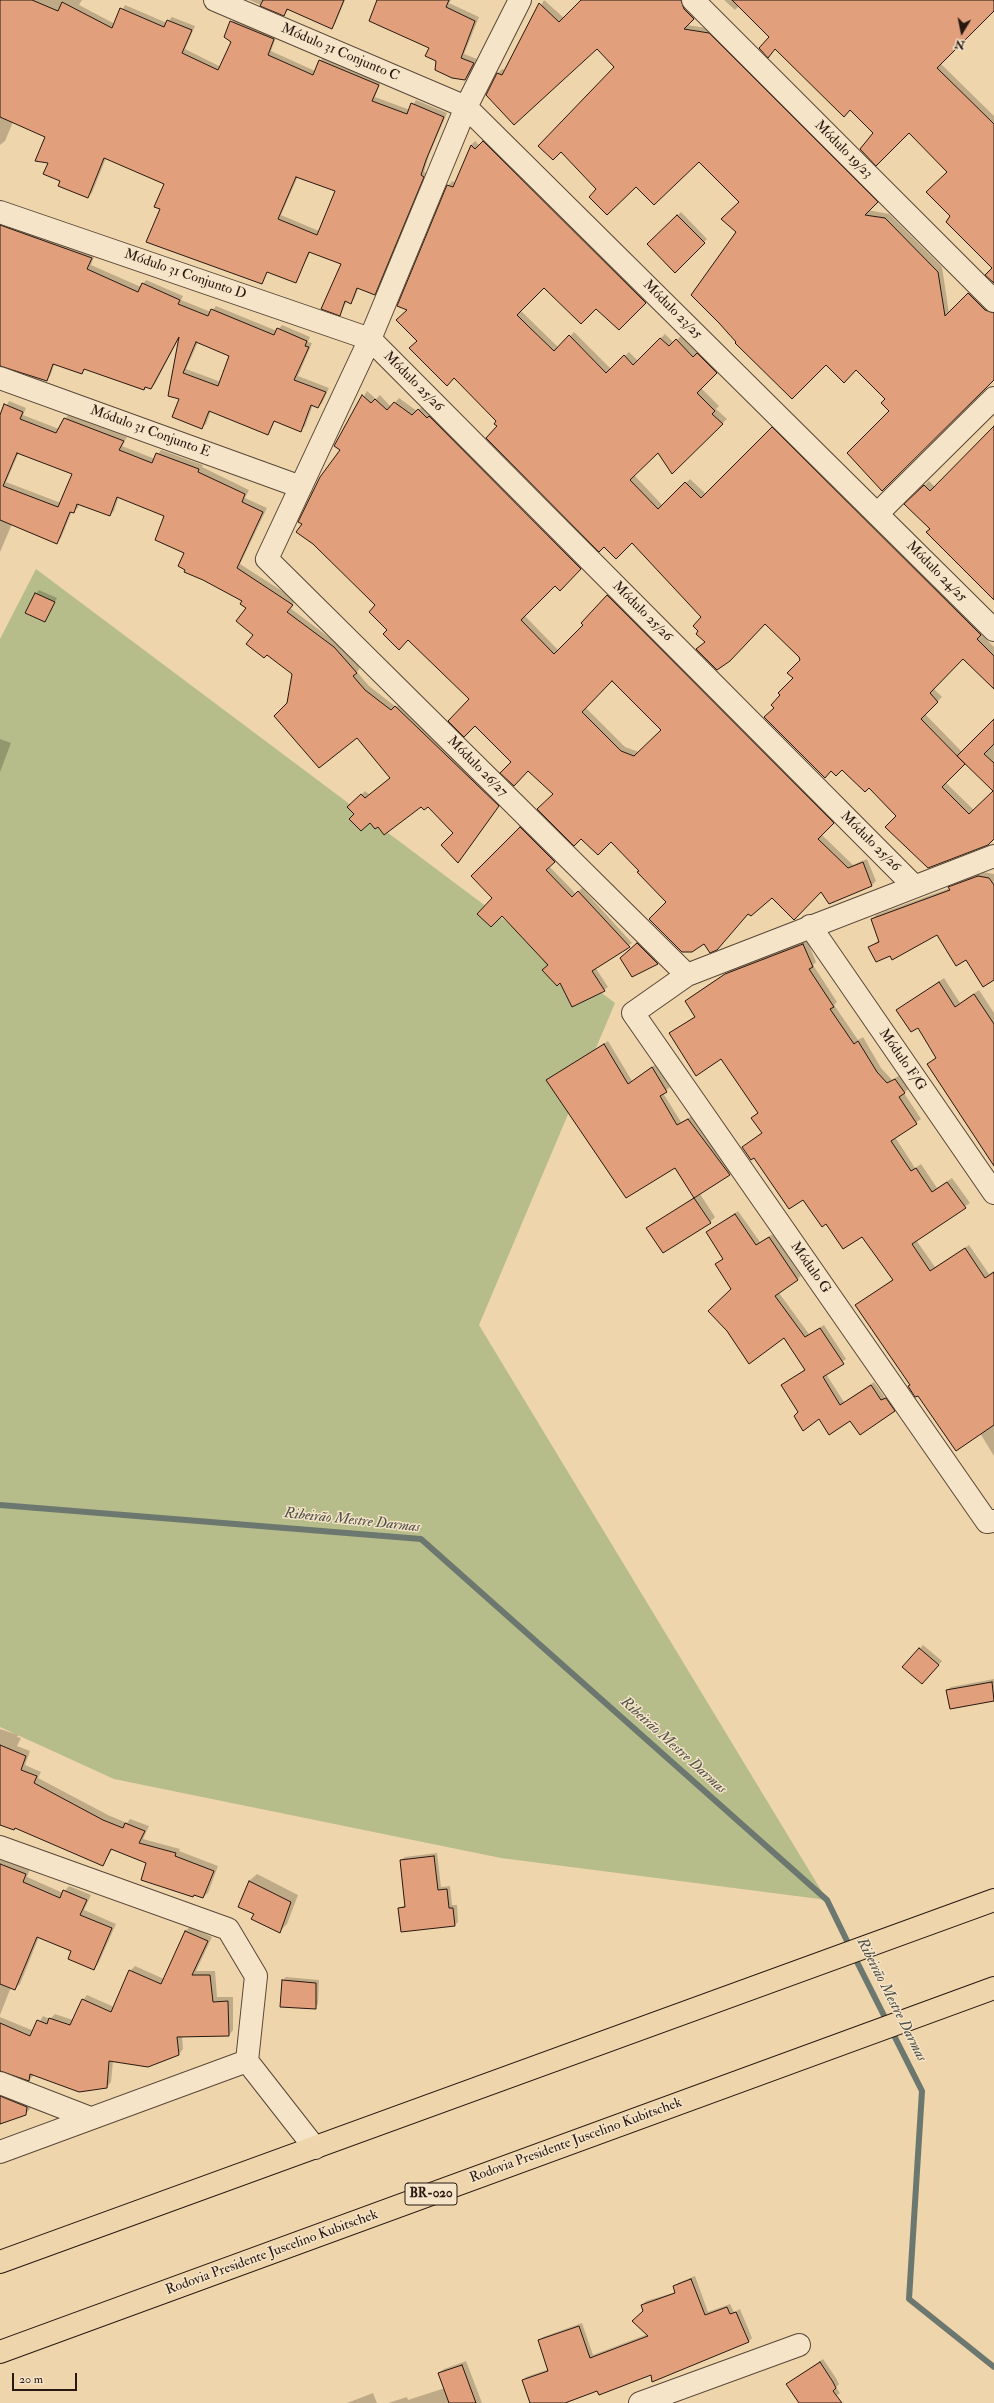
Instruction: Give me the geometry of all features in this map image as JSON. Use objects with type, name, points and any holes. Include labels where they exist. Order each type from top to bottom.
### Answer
[{"type":"highway","points":[[0,2262],[994,1900]]},
{"type":"highway","name":"Rodovia Presidente Juscelino Kubitschek","points":[[0,2352],[994,1988]]},
{"type":"street","name":"Módulo 31 Conjunto C","points":[[215,0],[466,107]]},
{"type":"street","points":[[301,486],[370,339],[466,107],[520,0]]},
{"type":"street","name":"Módulo 19/23","points":[[693,0],[994,300]]},
{"type":"street","name":"Módulo 23/25","points":[[466,107],[878,513]]},
{"type":"street","name":"Módulo 31 Conjunto D","points":[[0,212],[370,339]]},
{"type":"street","name":"Módulo 25/26","points":[[370,339],[914,886]]},
{"type":"street","name":"Módulo 31 Conjunto E","points":[[0,378],[301,486]]},
{"type":"street","points":[[878,513],[994,398]]},
{"type":"street","name":"Módulo 26/27","points":[[301,486],[267,559],[687,974]]},
{"type":"street","name":"Módulo 24/25","points":[[878,513],[994,630]]},
{"type":"street","points":[[687,974],[914,886],[993,859]]},
{"type":"street","name":"Módulo F/G","points":[[810,926],[994,1193]]},
{"type":"street","name":"Módulo G","points":[[687,974],[633,1013],[991,1522]]},
{"type":"street","points":[[0,1848],[228,1929],[256,1976],[247,2061],[315,2148]]},
{"type":"street","points":[[0,2152],[247,2061]]},
{"type":"street","points":[[0,2083],[90,2118]]},
{"type":"street","points":[[640,2403],[799,2345]]},
{"type":"green space","points":[[36,569],[615,1003],[479,1325],[827,1900],[501,1858],[114,1779],[0,1727],[0,639]]},
{"type":"building","points":[[0,0],[32,0],[58,11],[62,2],[112,28],[120,8],[164,27],[167,20],[192,30],[182,53],[218,70],[231,42],[224,37],[230,21],[274,39],[268,55],[313,75],[319,60],[379,85],[372,101],[407,114],[411,103],[444,117],[421,175],[424,177],[375,295],[357,288],[351,304],[345,301],[340,316],[321,309],[341,264],[309,252],[296,283],[267,272],[262,284],[146,242],[160,209],[154,207],[164,184],[104,158],[88,198],[58,186],[60,181],[43,174],[48,163],[35,161],[45,137],[0,117]],"holes":[[[296,177],[335,191],[317,235],[278,219]]]},
{"type":"building","points":[[263,0],[344,0],[332,29],[287,9],[284,16],[260,6]]},
{"type":"building","points":[[377,0],[449,0],[446,7],[475,21],[461,58],[474,63],[465,80],[452,78],[435,70],[436,61],[425,56],[429,48],[369,21]]},
{"type":"building","points":[[581,0],[681,0],[684,9],[694,19],[684,29],[709,33],[878,202],[865,215],[885,218],[938,272],[945,316],[968,293],[985,310],[994,313],[994,380],[882,491],[847,453],[889,411],[881,403],[885,399],[856,370],[844,383],[826,365],[792,399],[735,343],[736,342],[719,323],[691,295],[736,232],[721,219],[739,202],[699,162],[654,205],[636,187],[607,215],[589,197],[596,189],[561,152],[553,160],[538,146],[614,67],[597,49],[514,125],[486,95],[497,73],[502,75],[539,3],[559,22]]},
{"type":"building","points":[[732,0],[994,0],[994,11],[937,68],[994,124],[994,283],[985,275],[992,268],[946,222],[950,216],[926,192],[947,172],[909,133],[876,166],[860,149],[873,133],[850,110],[844,117],[775,49],[768,58],[759,48],[769,37]]},
{"type":"building","points":[[483,141],[646,303],[619,330],[596,309],[581,324],[544,288],[517,315],[527,325],[554,351],[569,335],[606,373],[624,355],[633,365],[660,338],[669,346],[676,339],[693,357],[697,353],[717,373],[697,393],[715,411],[712,414],[723,424],[672,474],[658,453],[630,480],[658,509],[685,482],[701,498],[772,427],[981,635],[977,639],[994,656],[994,689],[963,659],[930,693],[938,702],[921,719],[957,756],[994,719],[994,744],[984,754],[994,763],[994,839],[988,845],[928,868],[885,827],[896,816],[869,788],[865,792],[842,770],[836,776],[831,771],[825,778],[764,717],[774,708],[771,705],[780,695],[778,693],[793,678],[787,673],[800,660],[799,657],[765,624],[730,661],[717,670],[696,649],[705,642],[696,634],[698,631],[693,626],[701,617],[632,543],[616,559],[604,547],[599,552],[486,438],[497,426],[494,424],[496,421],[454,378],[447,386],[409,348],[417,341],[396,320],[407,310],[397,306],[447,185],[453,187],[471,145],[475,149]],"holes":[[[961,760],[993,791],[969,814],[942,787],[965,764]]]},
{"type":"building","points":[[677,215],[705,243],[675,273],[647,244]]},
{"type":"building","points":[[0,225],[92,258],[87,269],[138,292],[142,283],[180,300],[178,304],[208,316],[211,309],[274,335],[277,328],[307,341],[305,346],[309,347],[294,380],[326,392],[318,408],[311,405],[301,432],[274,421],[268,435],[209,411],[202,429],[172,417],[179,399],[168,396],[179,337],[151,389],[145,387],[144,390],[84,369],[82,374],[53,364],[47,381],[0,366]],"holes":[[[196,342],[229,356],[218,386],[183,373]]]},
{"type":"building","points":[[362,395],[371,403],[375,399],[387,410],[394,402],[412,415],[418,409],[427,418],[429,416],[581,569],[560,591],[555,586],[521,620],[554,654],[583,625],[581,623],[607,595],[834,823],[818,839],[848,868],[863,862],[872,886],[829,904],[821,892],[794,920],[772,898],[751,916],[748,914],[717,950],[710,953],[704,944],[692,952],[682,952],[649,919],[666,902],[637,872],[639,871],[611,842],[598,855],[581,839],[574,846],[537,809],[553,794],[528,771],[514,786],[500,773],[511,762],[475,726],[464,737],[448,721],[469,699],[408,640],[399,650],[383,634],[387,630],[369,612],[375,605],[313,544],[296,532],[302,524],[298,522],[320,477],[340,450],[334,446]],"holes":[[[612,681],[661,730],[634,756],[621,751],[582,712]]]},
{"type":"building","points":[[4,404],[23,412],[20,419],[56,433],[64,418],[124,441],[119,450],[152,463],[156,453],[199,469],[198,472],[245,494],[242,502],[263,512],[237,568],[293,605],[287,612],[334,647],[357,673],[353,676],[365,690],[391,710],[395,706],[499,806],[458,863],[441,845],[453,833],[428,807],[424,810],[421,807],[384,835],[378,827],[375,829],[370,823],[361,831],[349,819],[354,814],[347,807],[361,794],[365,798],[390,778],[357,738],[319,768],[274,716],[287,703],[292,674],[267,655],[264,658],[246,644],[253,635],[236,621],[246,608],[240,604],[242,601],[203,580],[184,572],[185,570],[178,566],[184,553],[155,540],[164,516],[117,497],[110,516],[77,504],[74,513],[70,512],[57,544],[0,520],[0,415]],"holes":[[[17,453],[72,474],[58,507],[3,486]]]},
{"type":"building","points":[[994,426],[994,600],[926,532],[930,529],[904,504],[924,485],[930,491]]},
{"type":"building","points":[[35,593],[55,602],[45,622],[25,613]]},
{"type":"building","points":[[520,827],[555,862],[546,870],[572,897],[578,891],[630,947],[592,971],[605,991],[572,1007],[560,983],[557,986],[542,970],[548,965],[502,916],[491,927],[477,914],[492,898],[471,876]]},
{"type":"building","points":[[978,876],[989,878],[994,885],[994,980],[983,987],[966,960],[956,966],[937,935],[892,960],[890,956],[876,962],[868,947],[879,942],[871,919],[950,890],[948,887]]},
{"type":"building","points":[[637,943],[658,964],[632,977],[620,958]]},
{"type":"building","points":[[803,944],[813,967],[809,969],[834,1007],[830,1009],[854,1044],[858,1041],[877,1072],[887,1083],[895,1079],[905,1093],[899,1097],[917,1124],[891,1141],[911,1171],[916,1168],[932,1192],[947,1182],[966,1208],[912,1244],[930,1271],[965,1248],[985,1278],[994,1272],[994,1425],[956,1451],[918,1396],[915,1397],[908,1386],[910,1385],[855,1305],[893,1280],[862,1237],[843,1249],[826,1224],[822,1227],[803,1200],[789,1209],[754,1158],[751,1160],[742,1147],[762,1133],[751,1118],[758,1113],[721,1059],[696,1076],[669,1033],[695,1017],[685,1001],[725,974]]},
{"type":"building","points":[[939,982],[955,1007],[974,994],[994,1024],[994,1166],[927,1064],[936,1058],[918,1028],[911,1032],[896,1010]]},
{"type":"building","points":[[604,1044],[628,1084],[652,1067],[667,1092],[660,1096],[677,1125],[688,1119],[730,1175],[694,1198],[675,1168],[626,1198],[546,1080]]},
{"type":"building","points":[[694,1198],[711,1223],[663,1253],[646,1228]]},
{"type":"building","points":[[735,1214],[756,1245],[769,1237],[798,1280],[775,1296],[805,1337],[820,1328],[844,1364],[823,1377],[840,1405],[871,1385],[881,1400],[886,1398],[895,1411],[860,1435],[850,1421],[829,1435],[819,1419],[803,1431],[794,1416],[798,1412],[781,1385],[805,1370],[784,1338],[749,1364],[727,1331],[708,1311],[731,1289],[715,1264],[723,1259],[706,1232]]},
{"type":"building","points":[[919,1648],[939,1665],[922,1684],[902,1667]]},
{"type":"building","points":[[992,1682],[994,1701],[950,1709],[946,1690]]},
{"type":"building","points":[[0,1745],[26,1756],[21,1770],[37,1776],[34,1783],[103,1820],[123,1828],[125,1823],[145,1831],[139,1843],[176,1853],[175,1856],[214,1871],[203,1898],[194,1895],[193,1897],[141,1880],[146,1863],[111,1849],[103,1866],[15,1828],[14,1830],[0,1825]]},
{"type":"building","points":[[434,1856],[438,1890],[447,1889],[449,1908],[453,1908],[455,1926],[401,1932],[398,1908],[405,1907],[400,1860]]},
{"type":"building","points":[[0,1864],[26,1874],[23,1882],[60,1898],[63,1890],[87,1900],[80,1915],[112,1928],[94,1970],[68,1959],[71,1951],[37,1937],[15,1990],[0,1984]]},
{"type":"building","points":[[249,1881],[291,1902],[280,1933],[251,1919],[254,1914],[238,1907]]},
{"type":"building","points":[[185,1931],[208,1941],[192,1975],[210,1975],[213,2002],[228,2001],[229,2036],[177,2037],[179,2055],[148,2067],[109,2061],[107,2088],[79,2092],[30,2074],[29,2081],[0,2071],[0,2023],[30,2036],[37,2020],[47,2024],[49,2018],[70,2025],[82,1999],[111,2012],[129,1970],[161,1984]]},
{"type":"building","points":[[282,1980],[316,1983],[316,2009],[280,2007]]},
{"type":"building","points":[[0,2096],[27,2107],[26,2115],[0,2124]]},
{"type":"building","points":[[691,2279],[705,2315],[727,2307],[730,2314],[736,2312],[749,2342],[652,2382],[651,2375],[599,2395],[597,2391],[565,2403],[530,2403],[522,2380],[548,2371],[538,2340],[579,2326],[590,2358],[648,2336],[632,2321],[643,2311],[641,2305],[675,2293],[673,2286]]},
{"type":"building","points":[[820,2362],[836,2388],[833,2391],[842,2403],[799,2403],[786,2384]]},
{"type":"building","points":[[462,2365],[476,2403],[449,2403],[438,2373]]},
{"type":"waterway","name":"Ribeirão Mestre Darmas","points":[[0,1505],[421,1539],[827,1900],[850,1947]]},
{"type":"waterway","name":"Ribeirão Mestre Darmas","points":[[854,1956],[922,2091],[909,2299],[994,2367]]}]
